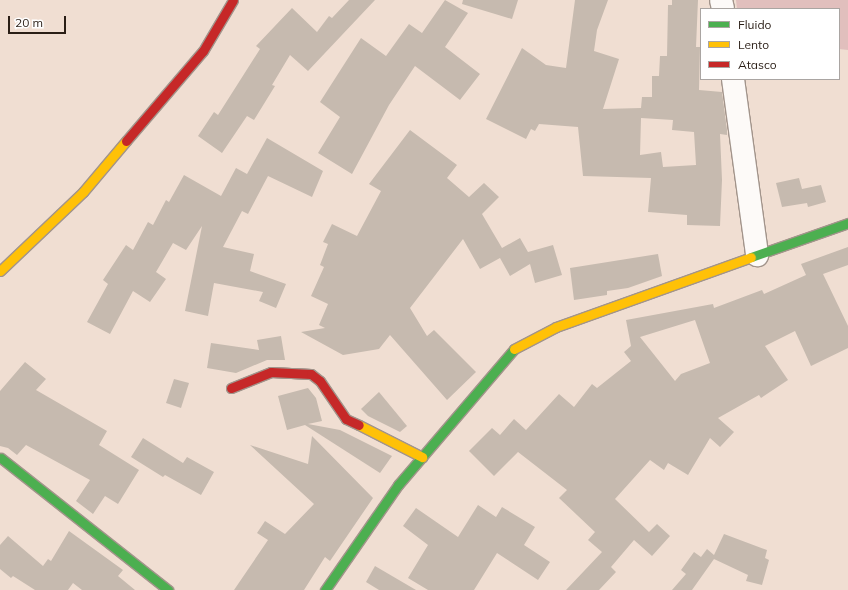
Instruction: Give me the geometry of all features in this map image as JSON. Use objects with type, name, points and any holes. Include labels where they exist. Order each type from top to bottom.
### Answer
[{"type":"street","points":[[0,271],[88,186],[203,51],[233,0]]},
{"type":"street","points":[[732,80],[757,255]]},
{"type":"street","points":[[326,590],[398,485],[494,370],[514,349],[556,327],[848,223]]},
{"type":"street","points":[[231,388],[271,372],[311,374],[320,381],[346,419],[422,457]]},
{"type":"street","points":[[1,458],[168,590]]},
{"type":"shaded area","points":[[736,0],[848,0],[848,50],[840,49],[840,8],[737,8]]},
{"type":"building","points":[[349,0],[375,0],[308,71],[290,55],[272,85],[275,86],[254,120],[247,116],[222,153],[198,136],[214,112],[218,115],[260,49],[256,46],[292,8],[317,32],[329,16],[332,18]]},
{"type":"building","points":[[445,0],[468,13],[445,47],[480,74],[460,100],[415,66],[389,105],[352,174],[318,153],[340,117],[320,102],[361,38],[386,56],[409,24],[422,33]]},
{"type":"building","points":[[463,0],[518,0],[512,19],[462,4]]},
{"type":"building","points":[[575,0],[608,0],[597,30],[594,51],[619,59],[603,109],[641,108],[642,97],[652,97],[652,76],[659,76],[660,56],[667,56],[668,5],[672,5],[672,0],[698,0],[696,47],[700,47],[699,90],[722,92],[727,130],[727,135],[720,134],[722,180],[720,226],[687,225],[687,215],[648,212],[651,178],[583,176],[578,127],[539,124],[535,131],[531,129],[526,139],[486,119],[522,48],[546,65],[566,68]],"holes":[[[641,118],[673,120],[672,130],[694,132],[696,165],[663,167],[661,152],[640,155]]]},
{"type":"building","points":[[410,130],[457,165],[447,178],[469,197],[484,183],[499,197],[482,214],[502,248],[520,238],[528,252],[553,245],[562,275],[535,283],[530,264],[510,276],[500,258],[480,269],[463,239],[410,308],[427,336],[434,330],[476,372],[447,400],[390,335],[379,349],[343,355],[301,332],[325,328],[319,325],[328,304],[311,296],[324,267],[320,265],[328,244],[323,242],[332,224],[357,236],[381,191],[369,184]]},
{"type":"building","points":[[267,138],[323,171],[312,197],[268,176],[248,214],[242,211],[223,247],[254,254],[250,271],[286,284],[276,308],[259,301],[263,292],[214,283],[208,316],[185,311],[202,226],[186,250],[173,243],[156,272],[166,279],[150,302],[133,291],[110,334],[87,322],[108,284],[103,280],[126,245],[133,250],[148,222],[153,225],[166,200],[169,202],[184,175],[221,196],[236,168],[247,174]]},
{"type":"building","points":[[799,178],[802,189],[821,185],[826,202],[808,207],[807,203],[782,207],[776,183]]},
{"type":"building","points":[[848,247],[848,265],[823,274],[848,326],[848,348],[811,366],[795,331],[765,346],[788,380],[761,398],[759,395],[718,418],[734,432],[720,447],[710,438],[688,475],[668,463],[664,470],[650,460],[615,499],[649,532],[657,524],[670,536],[652,556],[634,540],[611,567],[616,572],[599,590],[566,590],[602,552],[588,540],[595,532],[559,498],[567,490],[518,452],[494,476],[469,451],[492,428],[500,435],[514,419],[526,430],[559,394],[574,407],[592,384],[597,388],[631,361],[624,352],[631,346],[626,320],[713,304],[714,308],[762,290],[764,294],[806,275],[801,264]],"holes":[[[695,320],[710,363],[681,374],[675,381],[640,337]]]},
{"type":"building","points":[[658,254],[662,276],[628,288],[607,291],[607,295],[574,300],[570,268]]},
{"type":"building","points":[[281,336],[285,360],[267,360],[236,373],[207,368],[211,343],[259,350],[257,340]]},
{"type":"building","points":[[25,362],[46,379],[36,390],[107,431],[99,445],[139,470],[118,504],[105,496],[93,514],[76,501],[90,480],[26,445],[17,455],[8,448],[0,446],[0,391]]},
{"type":"building","points":[[174,379],[189,383],[181,408],[166,403]]},
{"type":"building","points":[[308,388],[316,398],[322,421],[308,424],[340,430],[392,456],[380,473],[305,425],[287,430],[278,396]]},
{"type":"building","points":[[379,392],[407,426],[400,432],[368,416],[361,409]]},
{"type":"building","points":[[312,436],[373,498],[330,561],[325,557],[304,590],[234,590],[268,540],[257,533],[265,521],[285,534],[314,504],[250,445],[308,464]]},
{"type":"building","points":[[143,438],[183,463],[187,457],[214,472],[201,495],[165,475],[163,477],[131,457]]},
{"type":"building","points":[[478,505],[496,517],[502,507],[535,527],[524,545],[550,562],[538,580],[497,553],[474,590],[428,590],[408,578],[428,545],[403,526],[416,508],[458,537]]},
{"type":"building","points":[[69,531],[123,570],[118,576],[135,590],[82,590],[73,583],[68,590],[35,590],[13,576],[11,578],[0,569],[0,545],[8,536],[43,566],[48,559],[51,561]]},
{"type":"building","points":[[724,534],[767,550],[765,558],[769,560],[762,585],[746,581],[748,575],[714,559],[692,590],[672,590],[686,574],[681,570],[694,552],[701,557],[707,549],[714,555]]},
{"type":"building","points":[[375,566],[416,590],[379,590],[366,582]]},
{"type":"traffic: fast","points":[[751,257],[848,223]]},
{"type":"traffic: fast","points":[[325,590],[398,485],[514,349]]},
{"type":"traffic: fast","points":[[1,458],[168,590]]},
{"type":"traffic: slow","points":[[0,271],[83,192],[126,141]]},
{"type":"traffic: slow","points":[[514,349],[556,327],[751,257]]},
{"type":"traffic: slow","points":[[359,425],[422,457]]},
{"type":"traffic: jam","points":[[126,141],[203,51],[233,0]]},
{"type":"traffic: jam","points":[[231,388],[271,372],[311,374],[320,381],[346,419],[359,425]]}]
